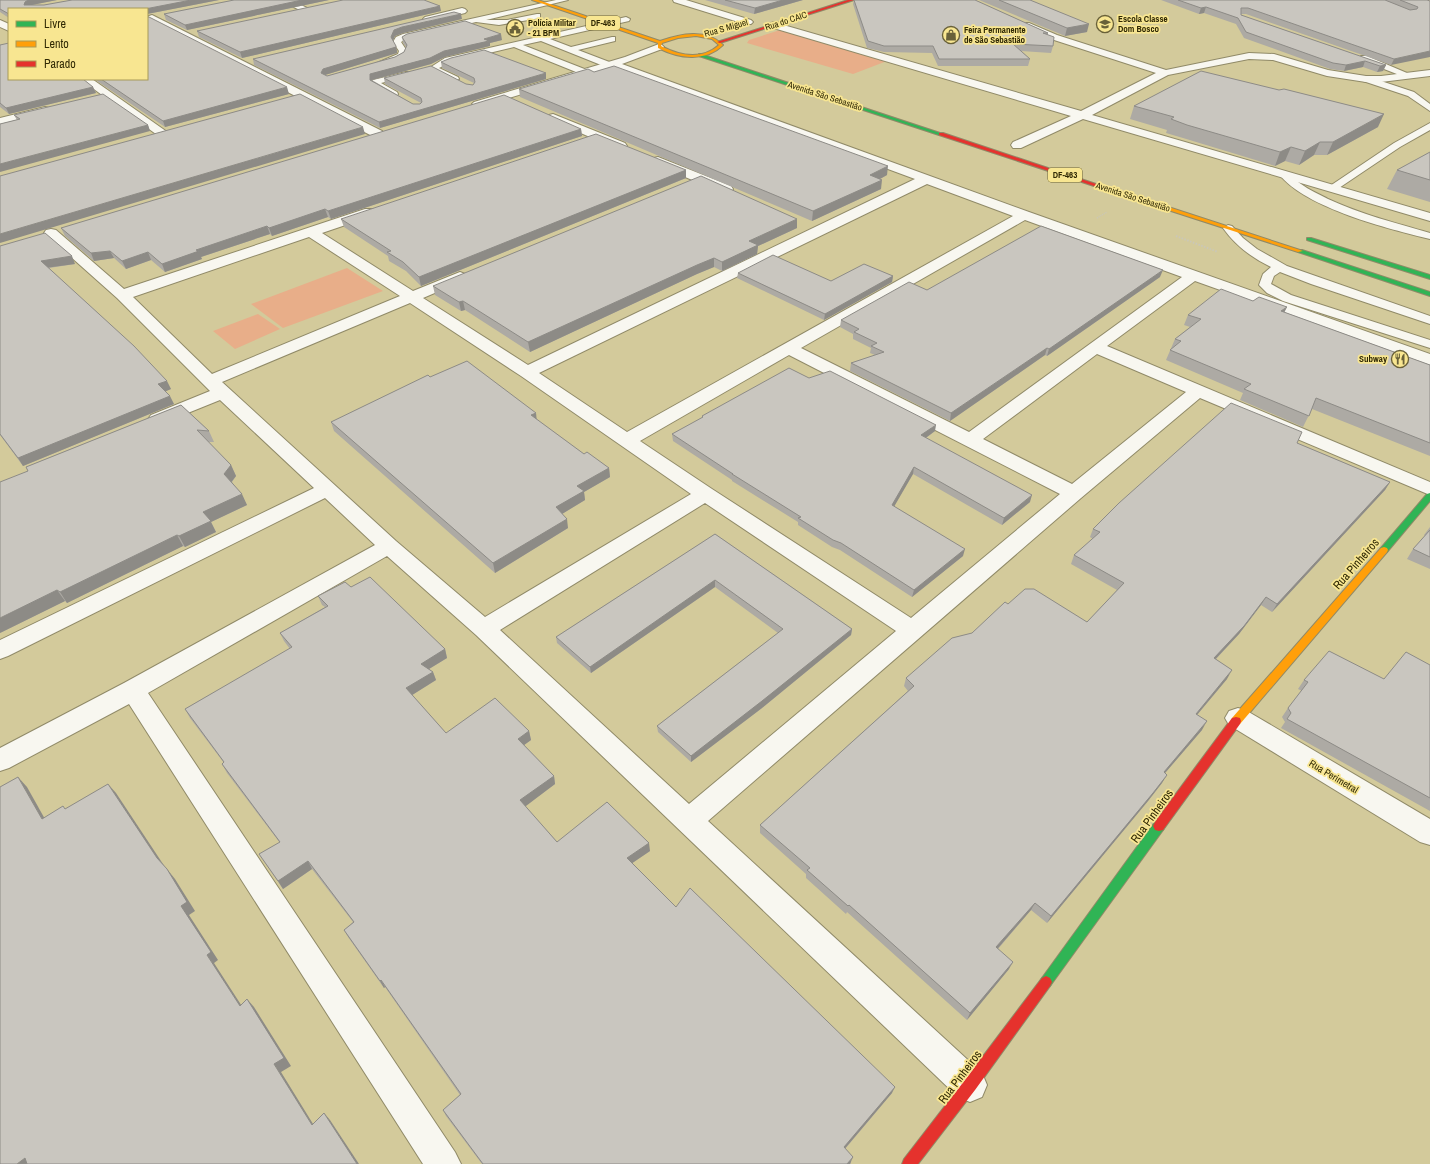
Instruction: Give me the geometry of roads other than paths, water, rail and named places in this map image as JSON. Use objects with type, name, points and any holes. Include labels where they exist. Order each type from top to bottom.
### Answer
[{"type":"main road","name":"DF-463","points":[[534,0],[606,24],[660,45],[664,51],[673,54],[700,55],[712,52],[722,47]]},
{"type":"main road","points":[[800,7],[822,0]]},
{"type":"main road","name":"Rua do CAIC","points":[[722,47],[773,25],[852,0]]},
{"type":"main road","name":"DF-463","points":[[612,14],[630,20]]},
{"type":"main road","name":"Rua S Miguel","points":[[734,26],[752,21]]},
{"type":"main road","name":"Rua S Miguel","points":[[699,36],[720,30]]},
{"type":"main road","points":[[666,32],[680,36]]},
{"type":"main road","points":[[660,45],[668,38],[680,36],[699,36],[711,38],[722,47]]},
{"type":"main road","name":"Avenida São Sebastião","points":[[700,55],[1430,294]]},
{"type":"main road","points":[[1013,144],[1032,150]]},
{"type":"main road","points":[[1302,237],[1430,278]]},
{"type":"main road","name":"Rua Pinheiros","points":[[909,1164],[970,1085],[1238,718],[1430,496]]},
{"type":"street","points":[[283,0],[309,8],[290,12]]},
{"type":"street","points":[[677,0],[752,21]]},
{"type":"street","points":[[416,22],[462,11],[451,5]]},
{"type":"street","points":[[150,19],[167,15]]},
{"type":"street","points":[[150,19],[187,35],[303,95],[382,133],[362,139]]},
{"type":"street","points":[[1017,21],[1054,37],[1165,73]]},
{"type":"street","points":[[773,25],[1430,217]]},
{"type":"street","points":[[187,35],[201,32]]},
{"type":"street","points":[[468,107],[629,59],[660,45]]},
{"type":"street","points":[[629,59],[673,54]]},
{"type":"street","points":[[1013,144],[1082,115],[1165,73],[1249,56],[1289,60],[1327,73],[1366,79],[1381,80],[1430,73]]},
{"type":"street","points":[[242,63],[257,60]]},
{"type":"street","points":[[611,64],[1024,215],[1430,360]]},
{"type":"street","points":[[86,80],[168,133],[150,138]]},
{"type":"street","points":[[93,98],[108,95]]},
{"type":"street","points":[[289,99],[303,95]]},
{"type":"street","points":[[506,96],[520,102]]},
{"type":"street","points":[[0,121],[54,108]]},
{"type":"street","points":[[541,111],[631,150]]},
{"type":"street","points":[[582,141],[597,136]]},
{"type":"street","points":[[645,155],[736,194]]},
{"type":"street","points":[[679,187],[701,178]]},
{"type":"street","points":[[527,372],[814,228],[926,179]]},
{"type":"street","points":[[122,295],[379,209]]},
{"type":"street","points":[[627,440],[1024,215]]},
{"type":"street","points":[[37,238],[66,229]]},
{"type":"street","points":[[312,232],[527,372],[705,494],[913,631]]},
{"type":"street","points":[[51,233],[122,295],[216,386],[389,546],[484,629],[970,1085]]},
{"type":"street","points":[[144,424],[216,386],[412,296],[470,273]]},
{"type":"street","points":[[969,441],[1194,275]]},
{"type":"street","points":[[1095,347],[1430,489]]},
{"type":"street","points":[[789,349],[1074,493]]},
{"type":"street","points":[[688,821],[1074,493],[1198,391]]},
{"type":"street","points":[[0,650],[328,489]]},
{"type":"street","points":[[484,629],[705,494]]},
{"type":"street","points":[[0,760],[133,690],[389,546]]},
{"type":"street","points":[[133,690],[443,1164]]},
{"type":"street","name":"Rua Perimetral","points":[[1238,718],[1430,833]]},
{"type":"lane","points":[[375,65],[401,55],[403,52],[397,42],[399,39],[546,4],[569,1]]},
{"type":"lane","points":[[476,20],[486,23],[497,23],[537,16]]},
{"type":"lane","points":[[464,84],[431,68],[448,60],[606,24],[630,20]]},
{"type":"lane","points":[[543,39],[611,64]]},
{"type":"lane","points":[[570,50],[612,39]]},
{"type":"lane","points":[[515,45],[584,72]]},
{"type":"lane","points":[[1358,56],[1410,76]]},
{"type":"lane","points":[[404,100],[376,84],[376,82],[412,72]]},
{"type":"lane","points":[[1366,79],[1411,94],[1430,108]]},
{"type":"lane","points":[[1332,188],[1397,145],[1430,126]]},
{"type":"lane","points":[[1284,174],[1293,184],[1328,202],[1385,223],[1430,236]]},
{"type":"lane","points":[[1228,228],[1245,247],[1279,267],[1300,276],[1430,320]]},
{"type":"lane","points":[[1279,267],[1270,274],[1265,285],[1271,290],[1287,298],[1430,344]]},
{"type":"place","name":"Escola Classe Dom Bosco","points":[[1105,24]]},
{"type":"place","name":"Polícia Militar - 21 BPM","points":[[515,28]]},
{"type":"place","name":"Feira Permanente de São Sebastião","points":[[951,35]]},
{"type":"place","name":"Subway","points":[[1400,359]]}]
